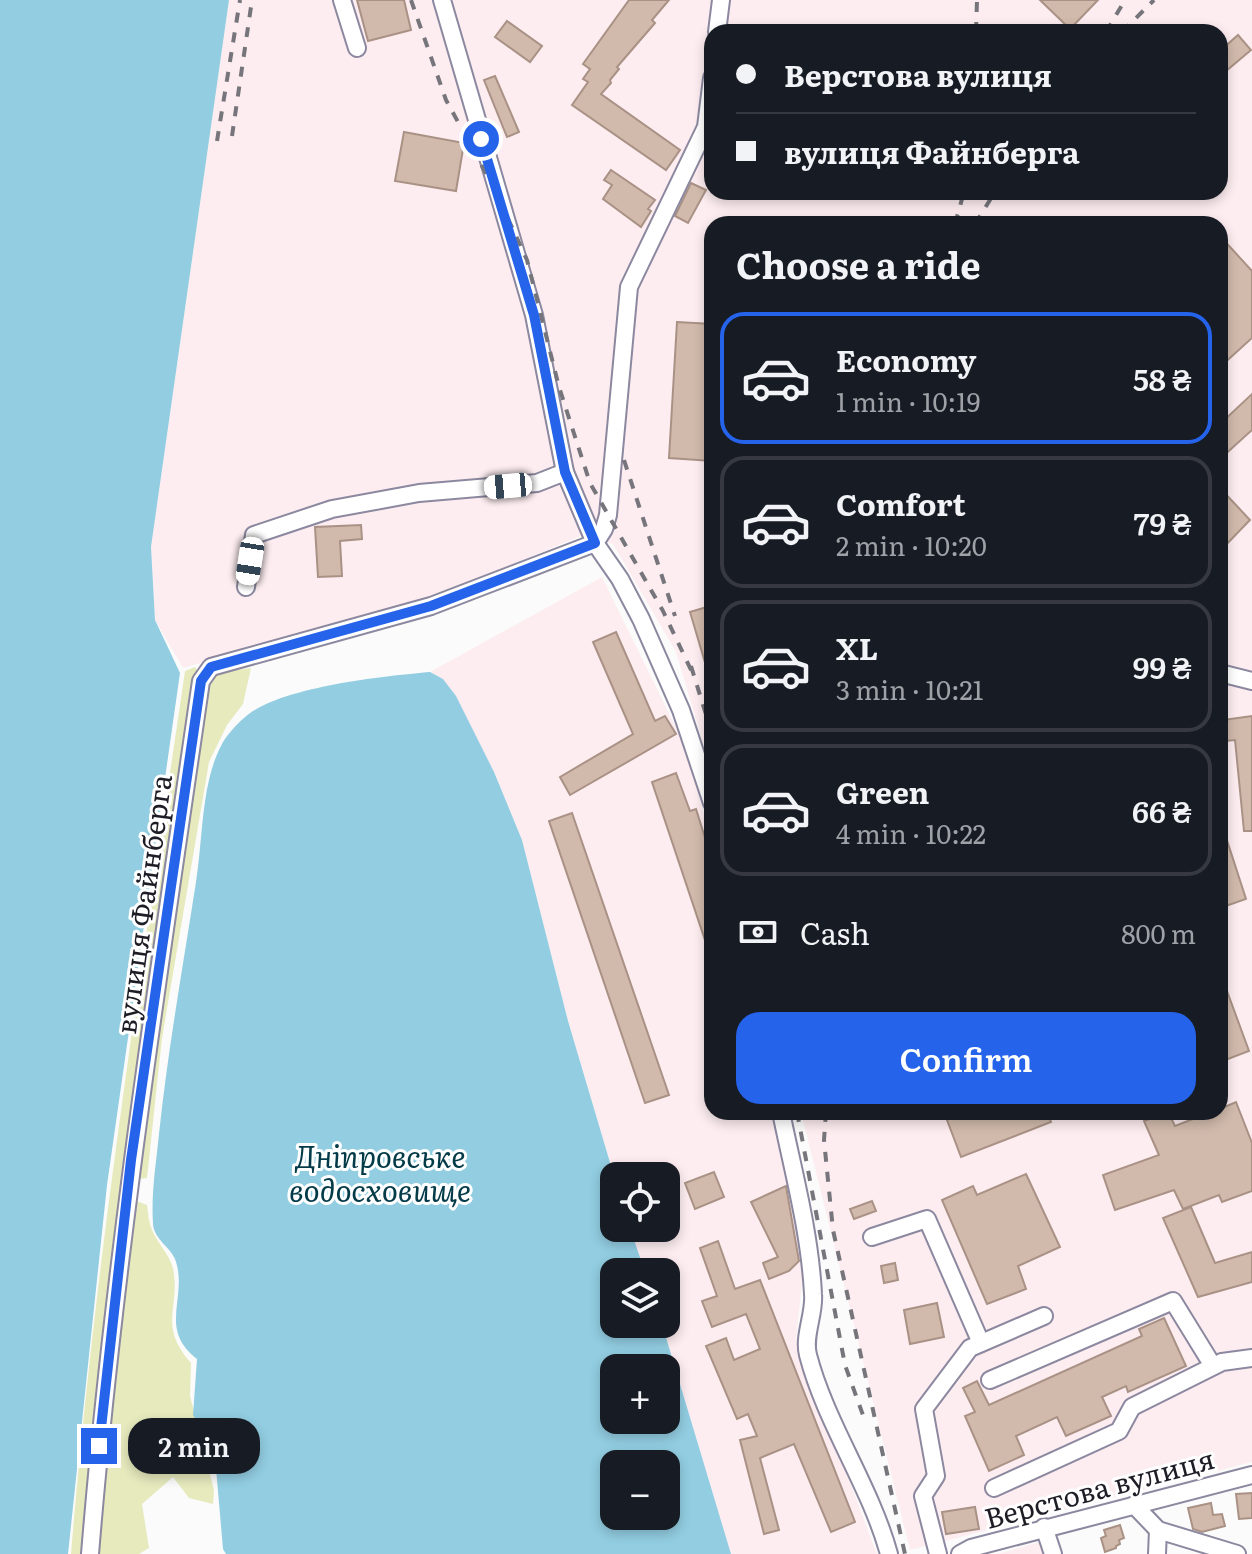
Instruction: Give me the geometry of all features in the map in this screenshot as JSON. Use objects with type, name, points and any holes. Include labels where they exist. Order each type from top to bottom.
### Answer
[{"type":"street","points":[[342,0],[357,48]]},
{"type":"street","points":[[442,0],[534,315],[565,472],[595,543],[620,579],[641,619],[681,710],[704,779]]},
{"type":"street","points":[[718,24],[721,0]]},
{"type":"street","points":[[595,543],[608,515],[629,287],[704,131]]},
{"type":"street","points":[[246,587],[254,535],[295,519],[419,493],[537,483],[565,472]]},
{"type":"street","name":"вулиця Файнберга","points":[[90,1554],[101,1420],[131,1160],[201,681],[211,667],[431,606],[595,543]]},
{"type":"street","points":[[1228,675],[1252,681]]},
{"type":"street","points":[[783,1120],[814,1296],[806,1351],[836,1430],[884,1535],[889,1554]]},
{"type":"street","points":[[872,1237],[927,1219],[981,1343]]},
{"type":"street","points":[[990,1380],[1173,1301],[1213,1366]]},
{"type":"street","points":[[938,1554],[923,1496],[936,1476],[924,1409],[970,1348],[1044,1316]]},
{"type":"street","points":[[994,1488],[1119,1431],[1132,1407],[1213,1366],[1252,1358]]},
{"type":"street","name":"Верстова вулиця","points":[[960,1554],[1044,1527],[1252,1475]]},
{"type":"street","points":[[1134,1505],[1158,1530],[1230,1553]]},
{"type":"street","points":[[1044,1527],[1053,1554]]},
{"type":"street","points":[[1157,1554],[1158,1530]]},
{"type":"shaded area","points":[[229,0],[1252,0],[1252,1462],[910,1550],[803,1120],[1228,1120],[1228,216],[704,216],[704,747],[676,652],[613,544],[581,536],[433,597],[183,668],[155,620],[151,547]]},
{"type":"shaded area","points":[[602,577],[684,744],[704,815],[704,1120],[774,1120],[804,1265],[796,1339],[877,1554],[731,1554],[680,1384],[680,1354],[671,1354],[666,1338],[680,1338],[680,1258],[640,1258],[635,1242],[680,1242],[680,1162],[610,1162],[568,1021],[522,840],[494,772],[443,679],[430,672]]},
{"type":"shaded area","points":[[1043,1541],[1048,1554],[998,1554]]},
{"type":"green space","points":[[195,667],[199,673],[84,1554],[71,1554],[93,1332],[121,1112],[185,671]]},
{"type":"green space","points":[[251,668],[243,704],[227,725],[209,762],[162,1038],[147,1178],[139,1179],[139,1157],[207,692],[216,673]]},
{"type":"green space","points":[[133,1203],[147,1205],[152,1230],[173,1268],[172,1326],[181,1349],[191,1363],[190,1396],[214,1490],[213,1504],[189,1498],[173,1477],[142,1504],[149,1548],[139,1554],[97,1554],[130,1215]]},
{"type":"water","points":[[0,0],[229,0],[151,547],[155,620],[180,673],[107,1185],[68,1554],[0,1554]]},
{"type":"water","name":"Дніпровське водосховище","points":[[430,672],[443,679],[456,696],[494,772],[522,840],[568,1021],[610,1162],[600,1162],[600,1242],[635,1242],[640,1258],[600,1258],[600,1338],[666,1338],[671,1354],[600,1354],[600,1434],[680,1434],[680,1384],[731,1554],[226,1554],[223,1549],[215,1457],[193,1415],[197,1359],[179,1336],[176,1324],[178,1273],[173,1255],[154,1229],[153,1213],[167,1071],[204,812],[214,761],[225,739],[241,721],[260,707],[281,698],[360,680]]},
{"type":"building","points":[[357,0],[404,0],[411,30],[368,41]]},
{"type":"building","points":[[629,0],[669,0],[652,20],[655,23],[617,67],[619,69],[611,83],[601,94],[680,150],[666,170],[572,105],[588,82],[583,79],[590,69],[583,64]]},
{"type":"building","points":[[1040,0],[1098,0],[1075,24],[1065,24]]},
{"type":"building","points":[[507,21],[542,46],[530,62],[495,37]]},
{"type":"building","points":[[1238,35],[1251,50],[1228,69],[1228,44]]},
{"type":"building","points":[[495,76],[519,132],[507,137],[484,80]]},
{"type":"building","points":[[404,132],[464,143],[456,191],[395,181]]},
{"type":"building","points":[[611,170],[655,200],[641,227],[603,199],[612,185],[604,180]]},
{"type":"building","points":[[691,183],[704,189],[688,223],[675,216]]},
{"type":"building","points":[[1228,245],[1252,271],[1252,338],[1228,360]]},
{"type":"building","points":[[677,322],[704,324],[704,460],[669,458]]},
{"type":"building","points":[[1252,394],[1252,430],[1228,452],[1228,416]]},
{"type":"building","points":[[1228,497],[1250,520],[1228,543]]},
{"type":"building","points":[[361,525],[362,539],[340,541],[342,576],[318,577],[315,527]]},
{"type":"building","points":[[704,608],[704,659],[690,612]]},
{"type":"building","points":[[616,632],[655,721],[665,716],[676,734],[570,795],[560,777],[633,734],[593,642]]},
{"type":"building","points":[[1252,716],[1252,831],[1244,831],[1235,740],[1228,741],[1228,719]]},
{"type":"building","points":[[676,773],[690,811],[696,809],[704,834],[704,937],[652,782]]},
{"type":"building","points":[[572,813],[669,1095],[645,1103],[549,821]]},
{"type":"building","points":[[1228,844],[1246,899],[1228,905]]},
{"type":"building","points":[[1228,994],[1249,1051],[1228,1059]]},
{"type":"building","points":[[1236,1102],[1252,1143],[1252,1191],[1222,1202],[1219,1195],[1183,1209],[1174,1190],[1115,1210],[1103,1175],[1159,1155],[1144,1121],[1172,1120],[1175,1126],[1190,1120],[1228,1120],[1228,1106]]},
{"type":"building","points":[[947,1120],[1050,1120],[1051,1122],[961,1157]]},
{"type":"building","points":[[714,1172],[724,1197],[695,1209],[685,1183]]},
{"type":"building","points":[[1026,1174],[1060,1247],[1018,1266],[1026,1289],[987,1304],[942,1200],[973,1186],[977,1195]]},
{"type":"building","points":[[786,1186],[799,1261],[789,1271],[769,1279],[763,1263],[778,1257],[751,1202]]},
{"type":"building","points":[[872,1201],[876,1211],[854,1219],[850,1209]]},
{"type":"building","points":[[1191,1207],[1215,1263],[1252,1252],[1252,1282],[1198,1297],[1163,1218]]},
{"type":"building","points":[[718,1241],[735,1289],[760,1280],[855,1522],[831,1532],[794,1444],[760,1458],[779,1530],[764,1534],[740,1440],[757,1436],[748,1414],[737,1419],[706,1346],[726,1338],[734,1360],[760,1349],[746,1314],[712,1327],[702,1301],[717,1296],[700,1248]]},
{"type":"building","points":[[895,1263],[898,1280],[884,1283],[881,1266]]},
{"type":"building","points":[[937,1303],[944,1337],[910,1344],[904,1310]]},
{"type":"building","points":[[1164,1318],[1186,1366],[1128,1392],[1126,1386],[1102,1397],[1111,1416],[1066,1436],[1057,1417],[1016,1436],[1024,1455],[989,1471],[965,1416],[975,1412],[963,1388],[977,1381],[989,1405],[1142,1336],[1139,1329]]},
{"type":"building","points":[[1252,1493],[1252,1518],[1239,1519],[1236,1494]]},
{"type":"building","points":[[1211,1503],[1213,1515],[1222,1514],[1225,1526],[1202,1532],[1193,1529],[1188,1508]]},
{"type":"building","points":[[975,1507],[979,1529],[946,1534],[942,1512]]},
{"type":"building","points":[[1120,1525],[1124,1538],[1119,1540],[1116,1548],[1105,1552],[1101,1538],[1106,1536],[1104,1530]]},
{"type":"railway","points":[[217,141],[240,0]]},
{"type":"railway","points":[[232,136],[252,0]]},
{"type":"railway","points":[[411,0],[446,100],[493,186],[527,260],[559,387],[590,483],[663,611],[693,674]]},
{"type":"railway","points":[[976,24],[977,0]]},
{"type":"railway","points":[[1111,24],[1125,0]]},
{"type":"railway","points":[[1130,24],[1154,0]]},
{"type":"railway","points":[[957,216],[962,200]]},
{"type":"railway","points":[[980,216],[990,200]]},
{"type":"railway","points":[[624,460],[675,616]]},
{"type":"railway","points":[[691,666],[704,708]]},
{"type":"railway","points":[[799,1120],[845,1365],[864,1418]]},
{"type":"railway","points":[[825,1120],[824,1140],[833,1230],[905,1554]]},
{"type":"route","points":[[99,1446],[131,1160],[201,681],[211,667],[431,606],[595,543],[565,472],[534,315],[481,139]]}]
